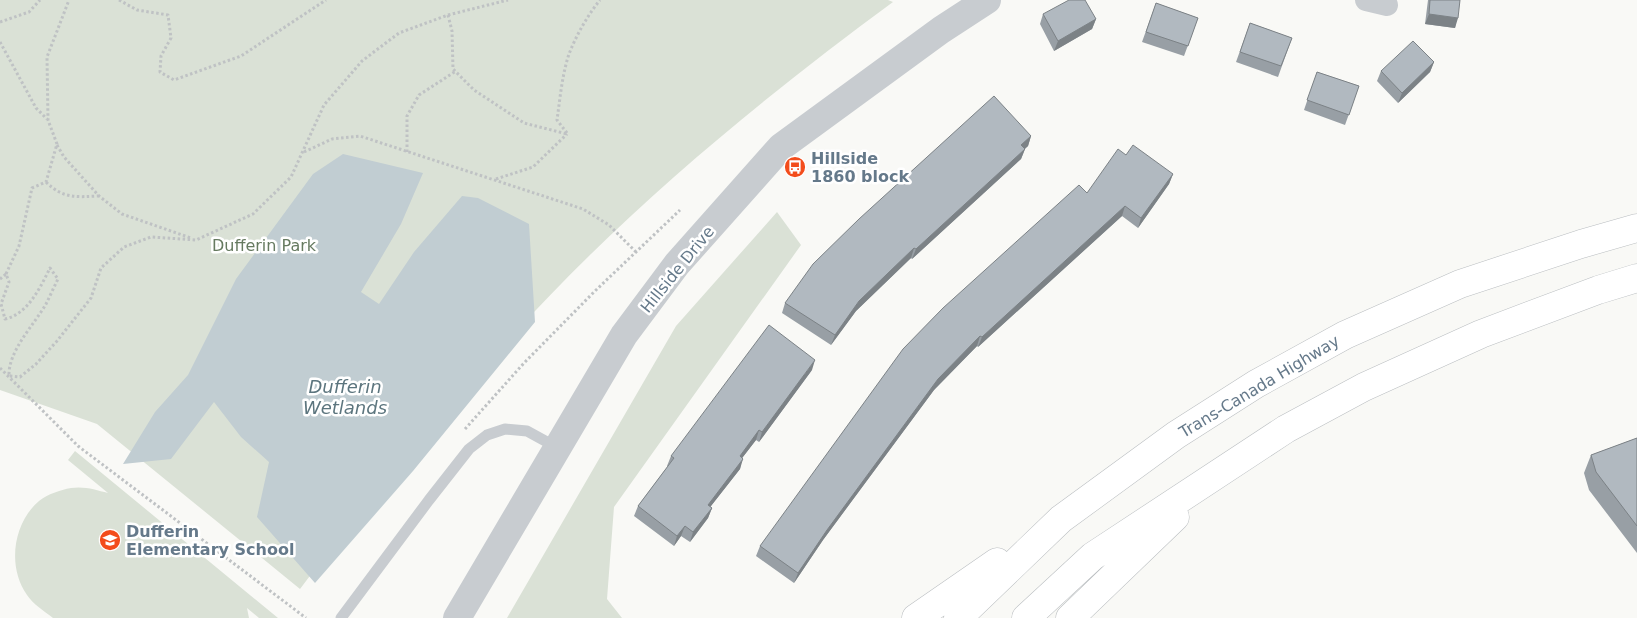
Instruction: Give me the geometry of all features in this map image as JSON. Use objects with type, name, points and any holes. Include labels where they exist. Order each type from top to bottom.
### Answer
[{"type":"highway","name":"Trans-Canada Highway","points":[[958,618],[1061,519],[1184,430],[1256,384],[1345,335],[1460,284],[1581,244],[1637,228]]},
{"type":"highway","points":[[1026,618],[1093,556],[1286,429],[1364,387],[1481,334],[1598,290],[1637,278]]},
{"type":"highway","points":[[1070,618],[1227,467]]},
{"type":"highway","points":[[916,618],[1061,519]]},
{"type":"street","name":"Hillside Drive","points":[[457,618],[624,335],[678,264],[781,147],[941,30],[987,0]]},
{"type":"lane","points":[[341,618],[436,490],[469,449],[488,435],[505,429],[527,432],[558,448]]},
{"type":"path","points":[[0,22],[29,12],[40,0]]},
{"type":"path","points":[[69,0],[47,58],[48,120],[57,144],[64,157],[99,196],[122,214],[196,240]]},
{"type":"path","points":[[119,0],[136,10],[168,15],[171,38],[161,56],[160,72],[174,80],[242,56],[326,0]]},
{"type":"path","points":[[6,274],[9,282],[2,304],[5,319],[15,317],[36,295],[50,268],[58,279],[9,366],[9,376],[20,377],[36,364],[57,341],[91,298],[101,268],[124,247],[151,237],[196,240],[253,214],[291,178],[324,104],[362,61],[400,33],[448,15],[508,0]]},
{"type":"path","points":[[567,134],[557,120],[569,55],[590,12],[600,0]]},
{"type":"path","points":[[448,15],[452,31],[453,68],[474,90],[524,123],[567,134]]},
{"type":"path","points":[[0,42],[36,108],[48,120]]},
{"type":"path","points":[[407,152],[407,116],[419,95],[456,71]]},
{"type":"path","points":[[496,180],[533,167],[567,134]]},
{"type":"path","points":[[303,152],[332,139],[360,136],[583,209],[609,225],[636,252]]},
{"type":"path","points":[[46,182],[57,144]]},
{"type":"path","points":[[46,182],[59,192],[71,197],[99,196]]},
{"type":"path","points":[[0,279],[6,274],[19,246],[32,188],[46,182]]},
{"type":"path","points":[[460,435],[524,363],[680,210]]},
{"type":"path","points":[[0,368],[78,446],[306,618]]},
{"type":"green space","name":"Dufferin Park","points":[[0,0],[888,0],[893,2],[742,119],[646,202],[600,246],[486,364],[342,535],[300,589],[97,424],[0,390]]},
{"type":"green space","points":[[777,212],[801,245],[614,507],[607,599],[622,618],[507,618],[676,326]]},
{"type":"green space","points":[[75,451],[278,618],[259,618],[247,608],[249,618],[53,618],[39,607],[27,595],[17,572],[16,546],[23,521],[39,501],[58,491],[81,488],[108,493],[68,460]]},
{"type":"water","name":"Dufferin Wetlands","points":[[343,154],[423,173],[401,224],[361,292],[379,304],[414,252],[462,196],[478,198],[529,224],[535,322],[413,471],[315,583],[257,517],[269,462],[241,437],[214,402],[171,459],[123,464],[155,412],[188,375],[236,279],[313,174]]},
{"type":"building","points":[[1069,0],[1085,0],[1096,19],[1058,41],[1043,14]]},
{"type":"building","points":[[1430,0],[1460,0],[1458,18],[1429,14]]},
{"type":"building","points":[[1156,3],[1198,18],[1188,46],[1146,32]]},
{"type":"building","points":[[1250,23],[1292,38],[1281,66],[1240,52]]},
{"type":"building","points":[[1413,41],[1434,62],[1402,93],[1381,71]]},
{"type":"building","points":[[1317,72],[1359,86],[1349,115],[1307,100]]},
{"type":"building","points":[[994,96],[1031,136],[1021,145],[1025,149],[916,249],[914,248],[859,301],[835,335],[785,303],[813,264],[859,219]]},
{"type":"building","points":[[1133,145],[1173,174],[1141,218],[1125,206],[982,337],[980,336],[938,379],[827,530],[798,573],[760,546],[903,349],[943,308],[1079,185],[1087,193],[1118,149],[1126,155]]},
{"type":"building","points":[[769,325],[815,360],[762,432],[759,430],[740,456],[743,459],[708,505],[712,508],[693,532],[685,526],[677,536],[638,506],[674,458],[671,456]]},
{"type":"building","points":[[1637,438],[1637,526],[1596,472],[1591,455]]},
{"type":"place","name":"Hillside 1860 block","points":[[795,167]]},
{"type":"place","name":"Dufferin Elementary School","points":[[110,540]]}]
